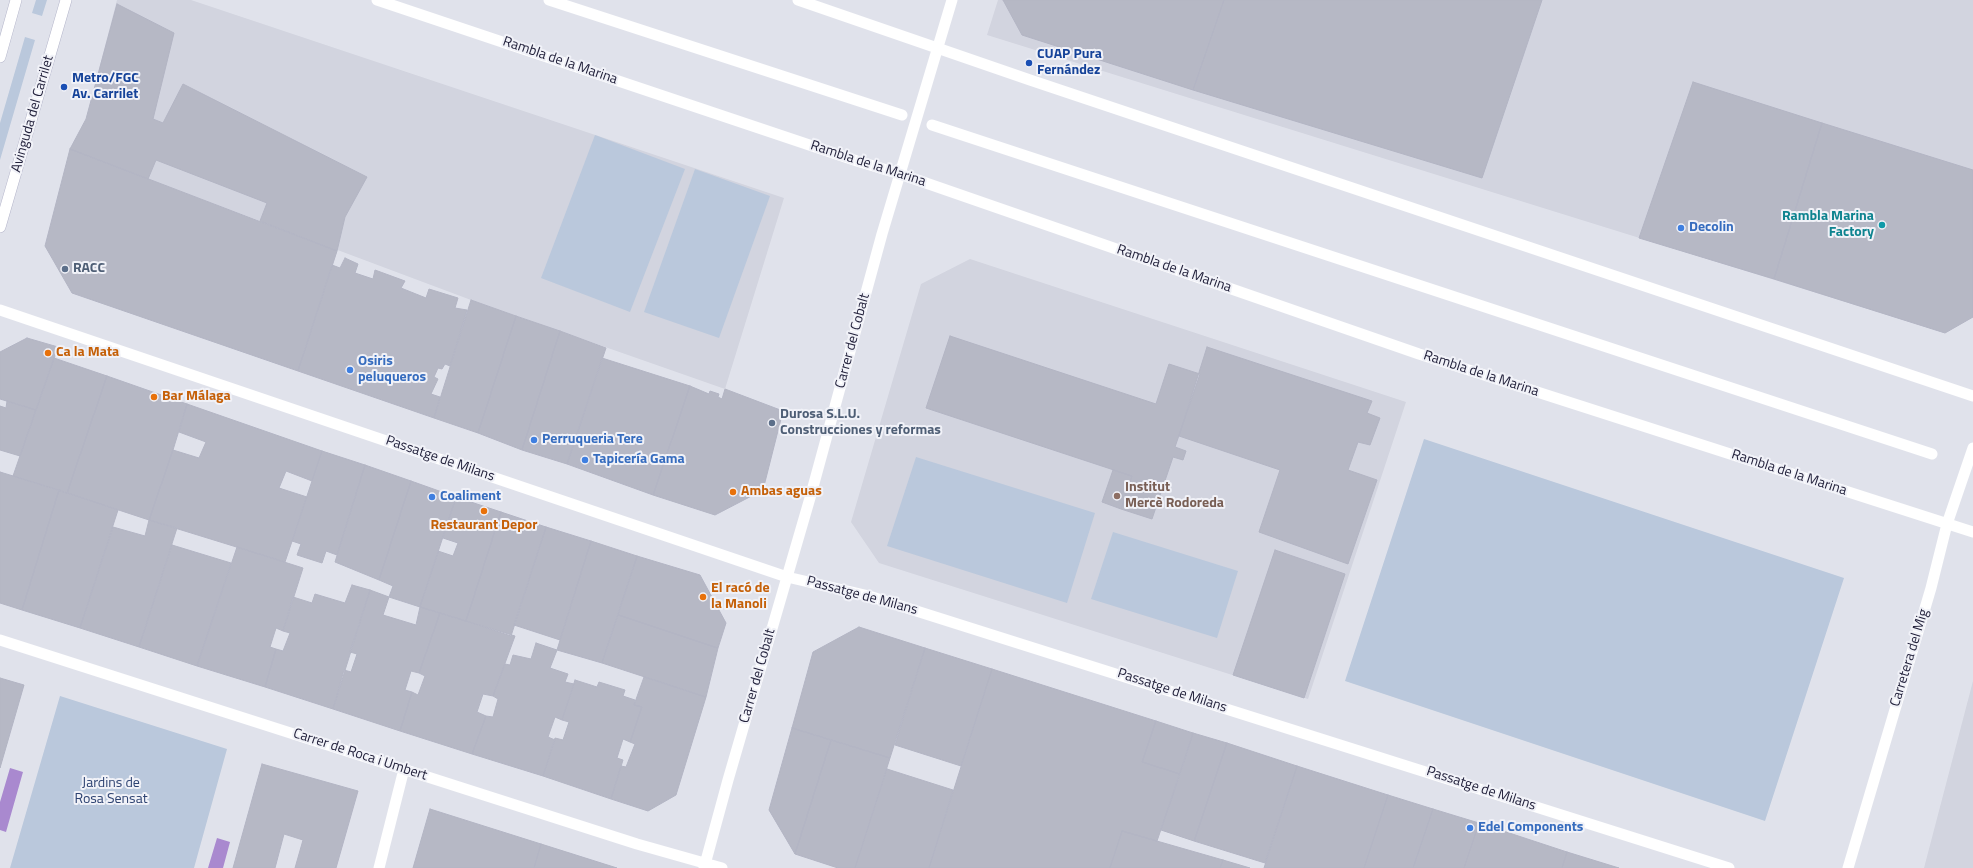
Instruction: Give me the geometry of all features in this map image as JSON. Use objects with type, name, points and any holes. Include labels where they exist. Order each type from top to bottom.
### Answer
[{"type":"street","points":[[0,56],[16,0]]},
{"type":"street","name":"Avinguda del Carrilet","points":[[0,227],[66,0]]},
{"type":"street","name":"Rambla de la Marina","points":[[377,0],[857,161],[900,174],[1419,354],[1973,532]]},
{"type":"street","points":[[549,0],[902,115]]},
{"type":"street","points":[[798,0],[1973,396]]},
{"type":"street","name":"Carrer del Cobalt","points":[[705,866],[900,174],[952,0]]},
{"type":"street","points":[[932,125],[1932,454]]},
{"type":"street","name":"Passatge de Milans","points":[[0,310],[787,577],[869,596],[1729,868]]},
{"type":"street","name":"Carretera del Mig","points":[[1848,868],[1931,588],[1947,524],[1973,448]]},
{"type":"street","name":"Carrer de Roca i Umbert","points":[[0,640],[705,866],[722,868]]},
{"type":"street","points":[[379,868],[404,769]]},
{"type":"shaded area","points":[[117,0],[191,0],[784,198],[725,389],[471,300],[148,179],[95,84]]},
{"type":"shaded area","points":[[998,0],[1973,0],[1973,317],[1945,333],[987,35]]},
{"type":"shaded area","name":"Institut Mercè Rodoreda","points":[[970,259],[1406,402],[1308,699],[879,563],[851,522],[921,284]]},
{"type":"shaded area","points":[[1973,681],[1973,868],[1924,868]]},
{"type":"shaded area","points":[[10,768],[23,772],[6,832],[0,830],[0,802]]},
{"type":"shaded area","points":[[217,838],[230,842],[223,868],[208,868]]},
{"type":"green space","points":[[36,0],[47,0],[42,16],[32,13]]},
{"type":"green space","points":[[25,37],[35,40],[0,160],[0,123]]},
{"type":"green space","points":[[595,135],[685,169],[630,312],[541,278]]},
{"type":"green space","points":[[695,169],[770,196],[719,338],[644,312]]},
{"type":"green space","points":[[1424,439],[1844,578],[1765,821],[1345,681]]},
{"type":"green space","points":[[916,457],[1095,513],[1067,603],[887,546]]},
{"type":"green space","points":[[1113,532],[1238,571],[1217,638],[1091,599]]},
{"type":"green space","name":"Jardins de Rosa Sensat","points":[[60,696],[227,749],[194,868],[10,868]]},
{"type":"building","points":[[1003,0],[1224,0],[1193,90],[1022,35]]},
{"type":"building","points":[[1224,0],[1542,0],[1482,178],[1193,90]]},
{"type":"building","points":[[117,4],[174,33],[153,119],[163,123],[183,84],[367,177],[345,217],[337,251],[260,221],[267,203],[156,160],[148,179],[70,149],[86,119]]},
{"type":"building","points":[[1693,82],[1822,123],[1774,279],[1639,238]]},
{"type":"building","name":"Rambla Marina Factory","points":[[1822,123],[1973,170],[1973,317],[1945,333],[1774,279]]},
{"type":"building","points":[[70,149],[337,251],[298,371],[72,293],[45,246]]},
{"type":"building","points":[[345,258],[358,264],[355,273],[373,279],[375,270],[405,281],[401,288],[426,298],[429,289],[458,298],[455,308],[467,310],[450,366],[445,364],[442,369],[438,368],[434,377],[438,379],[431,394],[440,397],[434,418],[298,371],[332,265],[340,268]]},
{"type":"building","points":[[471,300],[516,316],[478,433],[434,418]]},
{"type":"building","points":[[516,316],[560,331],[522,450],[478,433]]},
{"type":"building","points":[[560,331],[606,348],[567,464],[522,450]]},
{"type":"building","points":[[950,336],[1156,404],[1169,364],[1200,374],[1175,447],[1186,451],[1183,460],[1173,457],[1152,519],[1121,509],[1132,476],[926,408]]},
{"type":"building","points":[[27,338],[58,347],[36,410],[0,399],[0,352]]},
{"type":"building","points":[[1207,347],[1372,401],[1367,413],[1380,418],[1370,445],[1358,442],[1348,470],[1377,480],[1348,564],[1259,532],[1280,470],[1179,436]]},
{"type":"building","points":[[54,358],[107,376],[67,493],[13,476]]},
{"type":"building","points":[[602,358],[690,386],[653,495],[567,464]]},
{"type":"building","points":[[107,376],[187,404],[149,520],[67,493]]},
{"type":"building","points":[[690,386],[709,394],[710,391],[719,394],[718,397],[722,399],[725,389],[783,411],[763,490],[715,515],[653,495]]},
{"type":"building","points":[[7,401],[36,410],[20,456],[0,450],[0,406],[6,408]]},
{"type":"building","points":[[187,404],[322,451],[312,481],[286,471],[279,488],[307,497],[285,562],[149,520],[173,450],[199,458],[206,442],[179,432]]},
{"type":"building","points":[[322,451],[365,465],[337,555],[326,551],[322,563],[297,555],[301,544],[292,541]]},
{"type":"building","points":[[365,465],[411,481],[379,580],[335,562]]},
{"type":"building","points":[[1113,470],[1132,476],[1121,509],[1102,502]]},
{"type":"building","points":[[0,472],[59,490],[22,610],[0,603]]},
{"type":"building","points":[[411,481],[456,497],[420,607],[389,597],[393,586],[379,580]]},
{"type":"building","points":[[59,490],[118,510],[80,628],[22,610]]},
{"type":"building","points":[[456,497],[501,512],[466,621],[420,607],[438,551],[453,556],[458,543],[443,538]]},
{"type":"building","points":[[501,512],[546,527],[511,636],[466,621]]},
{"type":"building","points":[[149,520],[177,528],[139,647],[80,628],[113,527],[145,536]]},
{"type":"building","points":[[546,527],[591,541],[560,640],[514,625]]},
{"type":"building","points":[[591,541],[637,556],[602,663],[557,650]]},
{"type":"building","points":[[172,545],[231,563],[197,666],[139,647]]},
{"type":"building","points":[[237,547],[303,568],[283,631],[276,628],[270,647],[276,649],[265,687],[197,666]]},
{"type":"building","points":[[1275,550],[1345,574],[1304,698],[1233,675]]},
{"type":"building","points":[[637,556],[700,575],[726,623],[718,648],[618,615]]},
{"type":"building","points":[[352,585],[370,590],[333,709],[265,687],[276,649],[283,651],[290,633],[283,631],[293,597],[312,603],[315,594],[345,603]]},
{"type":"building","points":[[370,590],[389,597],[383,615],[416,625],[420,607],[440,613],[419,673],[411,671],[405,690],[412,692],[400,731],[333,709],[344,670],[351,672],[357,654],[350,652]]},
{"type":"building","points":[[440,613],[515,636],[493,696],[483,694],[477,712],[486,716],[472,754],[400,731],[412,692],[418,695],[425,676],[419,673]]},
{"type":"building","points":[[618,615],[718,648],[706,697],[602,663]]},
{"type":"building","points":[[859,627],[925,648],[890,758],[792,728],[813,652]]},
{"type":"building","points":[[536,643],[557,650],[550,668],[568,674],[565,682],[574,684],[562,720],[555,717],[548,737],[555,740],[543,776],[472,754],[486,716],[493,717],[498,699],[493,696],[505,664],[510,665],[513,655],[531,659]]},
{"type":"building","points":[[925,648],[992,669],[961,766],[895,745]]},
{"type":"building","points":[[992,669],[1156,721],[1142,762],[1180,774],[1157,841],[1122,831],[1110,868],[929,868]]},
{"type":"building","points":[[644,677],[706,697],[676,795],[648,811],[611,799],[621,766],[626,767],[635,744],[630,742],[642,707],[634,705]]},
{"type":"building","points":[[0,678],[24,685],[0,768]]},
{"type":"building","points":[[575,680],[597,687],[599,682],[625,690],[623,696],[635,700],[634,705],[642,707],[630,742],[623,739],[617,758],[623,760],[611,799],[543,776],[555,738],[563,740],[569,722],[562,720]]},
{"type":"building","points":[[1156,721],[1193,733],[1180,774],[1142,762]]},
{"type":"building","points":[[792,728],[831,740],[795,854],[769,810]]},
{"type":"building","points":[[1193,733],[1227,743],[1194,841],[1161,830]]},
{"type":"building","points":[[831,740],[890,758],[855,868],[838,868],[795,854]]},
{"type":"building","points":[[1227,743],[1297,766],[1265,863],[1194,841]]},
{"type":"building","points":[[262,764],[358,791],[336,868],[295,868],[303,840],[284,834],[275,868],[233,868]]},
{"type":"building","points":[[1297,766],[1388,795],[1364,868],[1264,868]]},
{"type":"building","points":[[887,769],[953,790],[929,868],[855,868]]},
{"type":"building","points":[[1388,795],[1433,809],[1413,868],[1364,868]]},
{"type":"building","points":[[430,809],[541,844],[534,868],[413,868]]},
{"type":"building","points":[[1433,809],[1479,823],[1464,868],[1413,868]]},
{"type":"building","points":[[1479,823],[1567,852],[1562,868],[1464,868]]},
{"type":"building","points":[[1122,831],[1223,860],[1220,868],[1110,868]]},
{"type":"building","points":[[541,844],[617,868],[534,868]]},
{"type":"building","points":[[1567,852],[1619,868],[1562,868]]},
{"type":"building","points":[[1223,860],[1250,868],[1220,868]]},
{"type":"place","name":"CUAP Pura Fernández","points":[[1029,63]]},
{"type":"place","name":"Metro/FGC Av. Carrilet","points":[[64,87]]},
{"type":"place","name":"Rambla Marina Factory","points":[[1882,225]]},
{"type":"place","name":"Decolin","points":[[1681,228]]},
{"type":"place","name":"RACC","points":[[65,269]]},
{"type":"place","name":"Ca la Mata","points":[[48,353]]},
{"type":"place","name":"Osiris peluqueros","points":[[350,370]]},
{"type":"place","name":"Bar Málaga","points":[[154,397]]},
{"type":"place","name":"Durosa S.L.U. Construcciones y reformas","points":[[772,423]]},
{"type":"place","name":"Perruqueria Tere","points":[[534,440]]},
{"type":"place","name":"Tapicería Gama","points":[[585,460]]},
{"type":"place","name":"Ambas aguas","points":[[733,492]]},
{"type":"place","name":"Institut Mercè Rodoreda","points":[[1117,496]]},
{"type":"place","name":"Coaliment","points":[[432,497]]},
{"type":"place","name":"Restaurant Depor","points":[[484,511]]},
{"type":"place","name":"El racó de la Manoli","points":[[703,597]]},
{"type":"place","name":"Edel Components","points":[[1470,828]]}]
